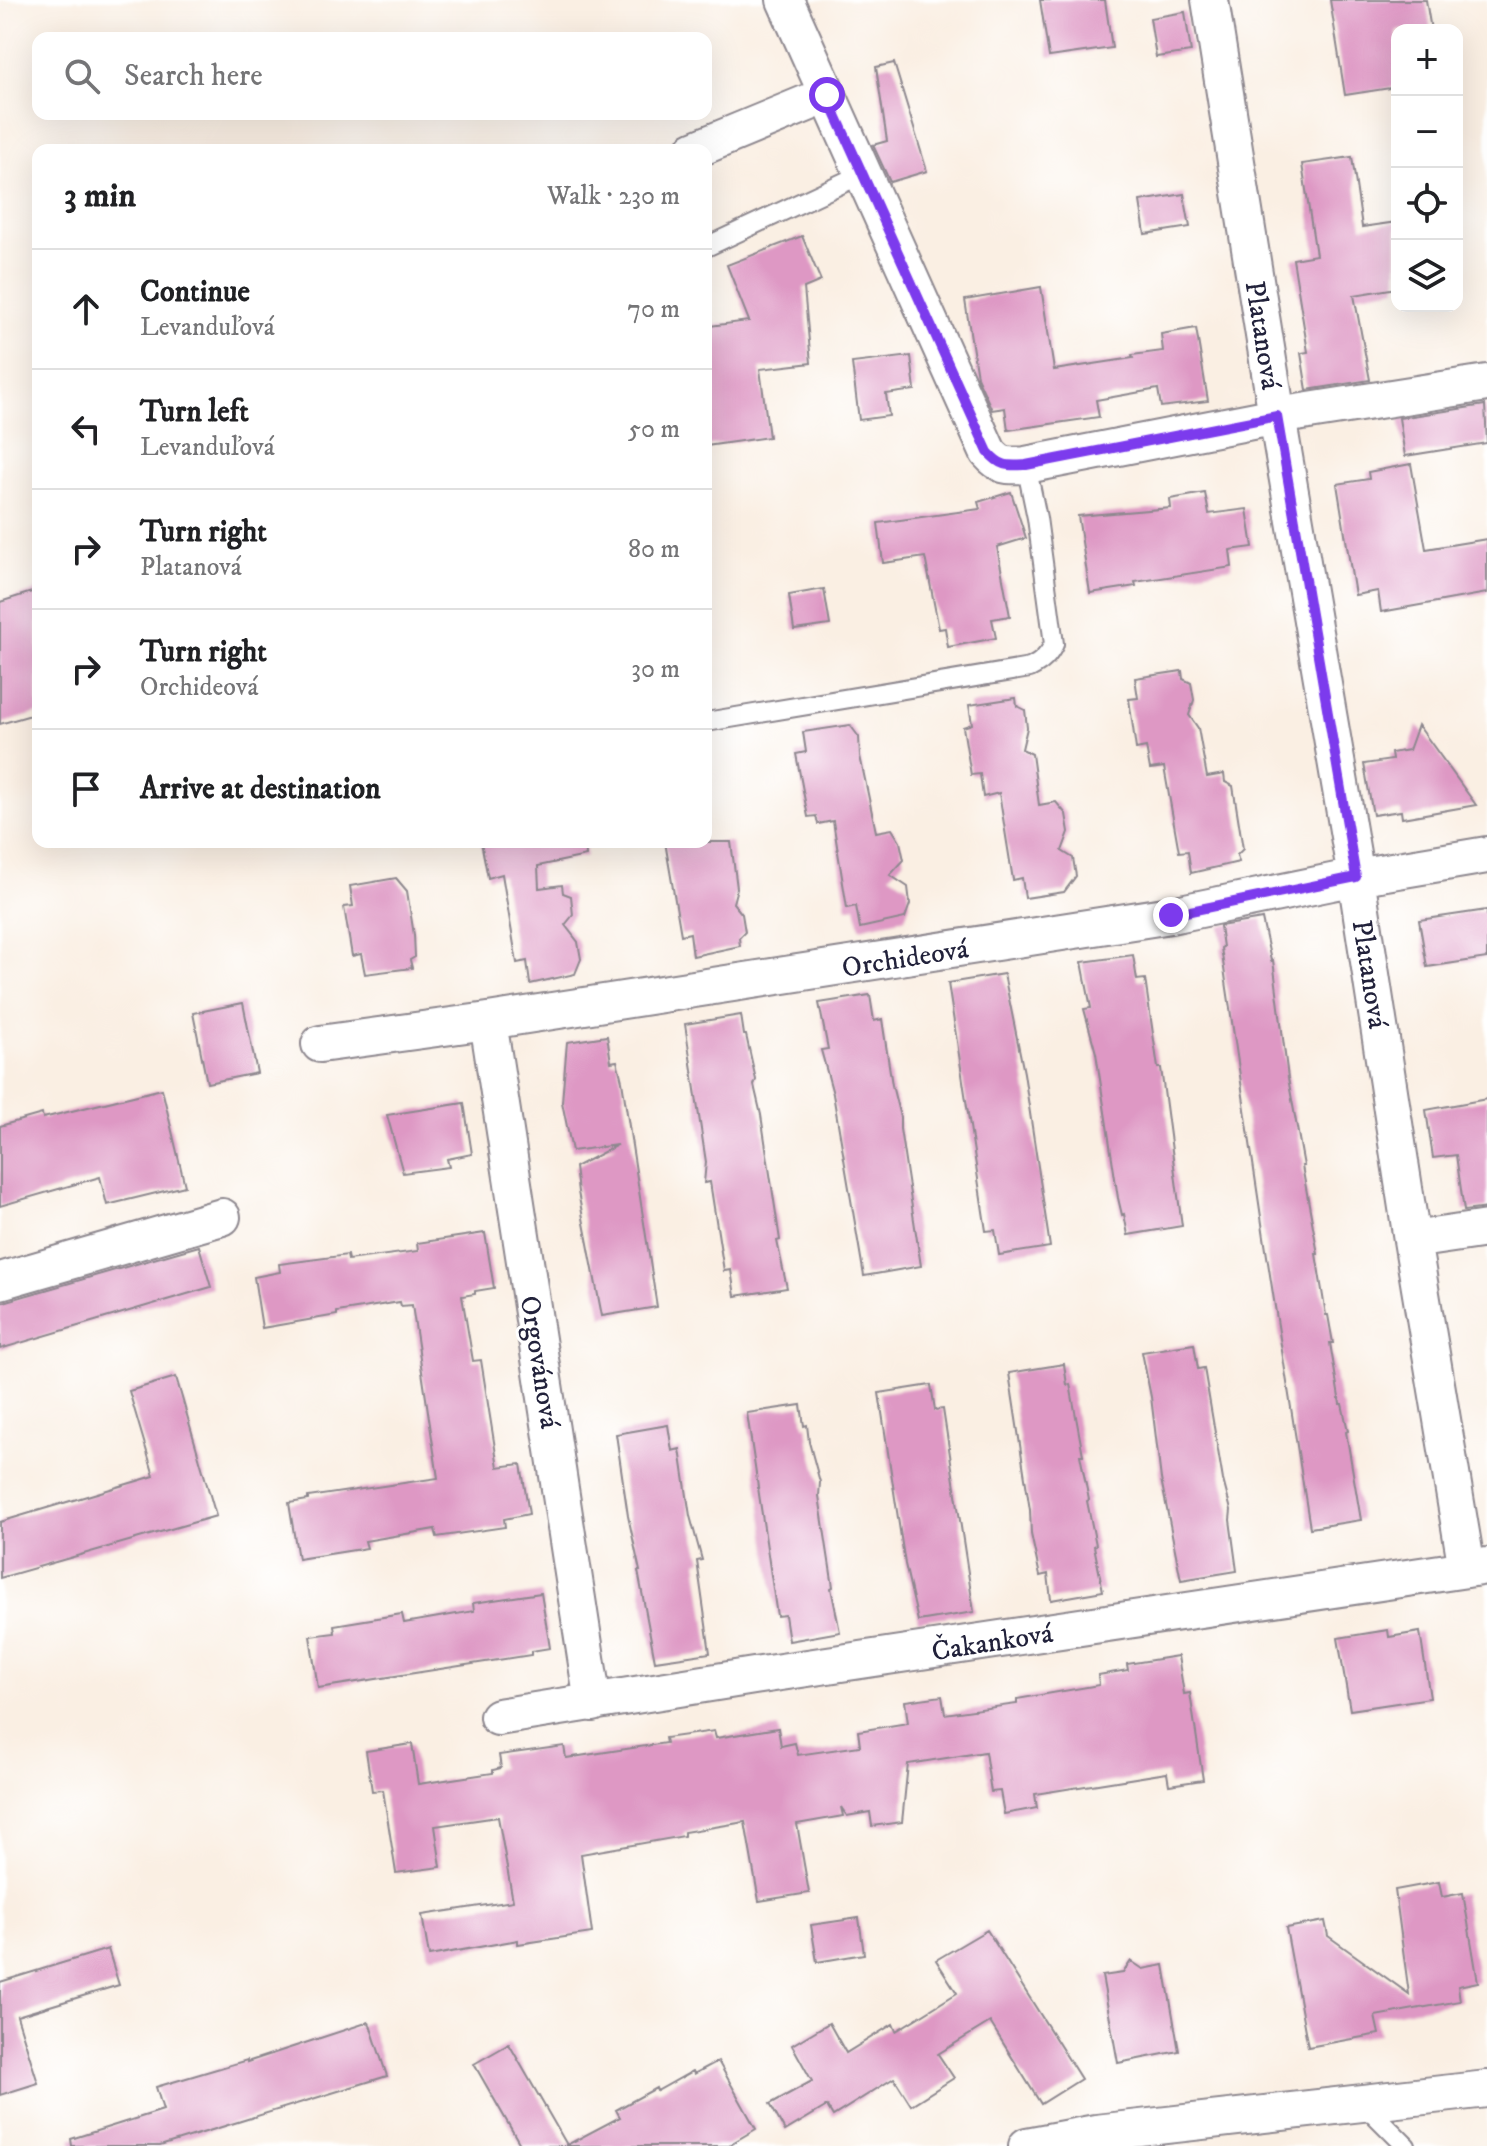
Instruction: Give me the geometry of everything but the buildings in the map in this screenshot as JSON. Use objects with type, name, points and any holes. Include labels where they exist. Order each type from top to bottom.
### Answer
[{"type":"street","points":[[785,0],[988,452],[997,462],[1007,466],[1026,465],[1277,416],[1487,383]]},
{"type":"street","name":"Platanová","points":[[1210,0],[1356,877],[1412,1240],[1477,1568]]},
{"type":"street","points":[[709,144],[827,95]]},
{"type":"street","name":"Orchideová","points":[[320,1044],[488,1021],[1171,915],[1356,877],[1487,855]]},
{"type":"street","name":"Orgovánová","points":[[488,1021],[593,1703]]},
{"type":"street","points":[[0,1281],[222,1217]]},
{"type":"street","points":[[1412,1240],[1487,1229]]},
{"type":"street","name":"Čakanková","points":[[498,1717],[1477,1568]]},
{"type":"street","points":[[1027,2146],[1103,2140],[1363,2103],[1487,2089]]},
{"type":"lane","points":[[712,244],[862,174]]},
{"type":"lane","points":[[712,721],[1030,668],[1040,663],[1054,644],[1037,518],[1026,465]]},
{"type":"lane","points":[[1363,2103],[1406,2146]]},
{"type":"route","points":[[827,95],[988,452],[997,462],[1007,466],[1026,465],[1277,416],[1356,877],[1171,915]]}]
